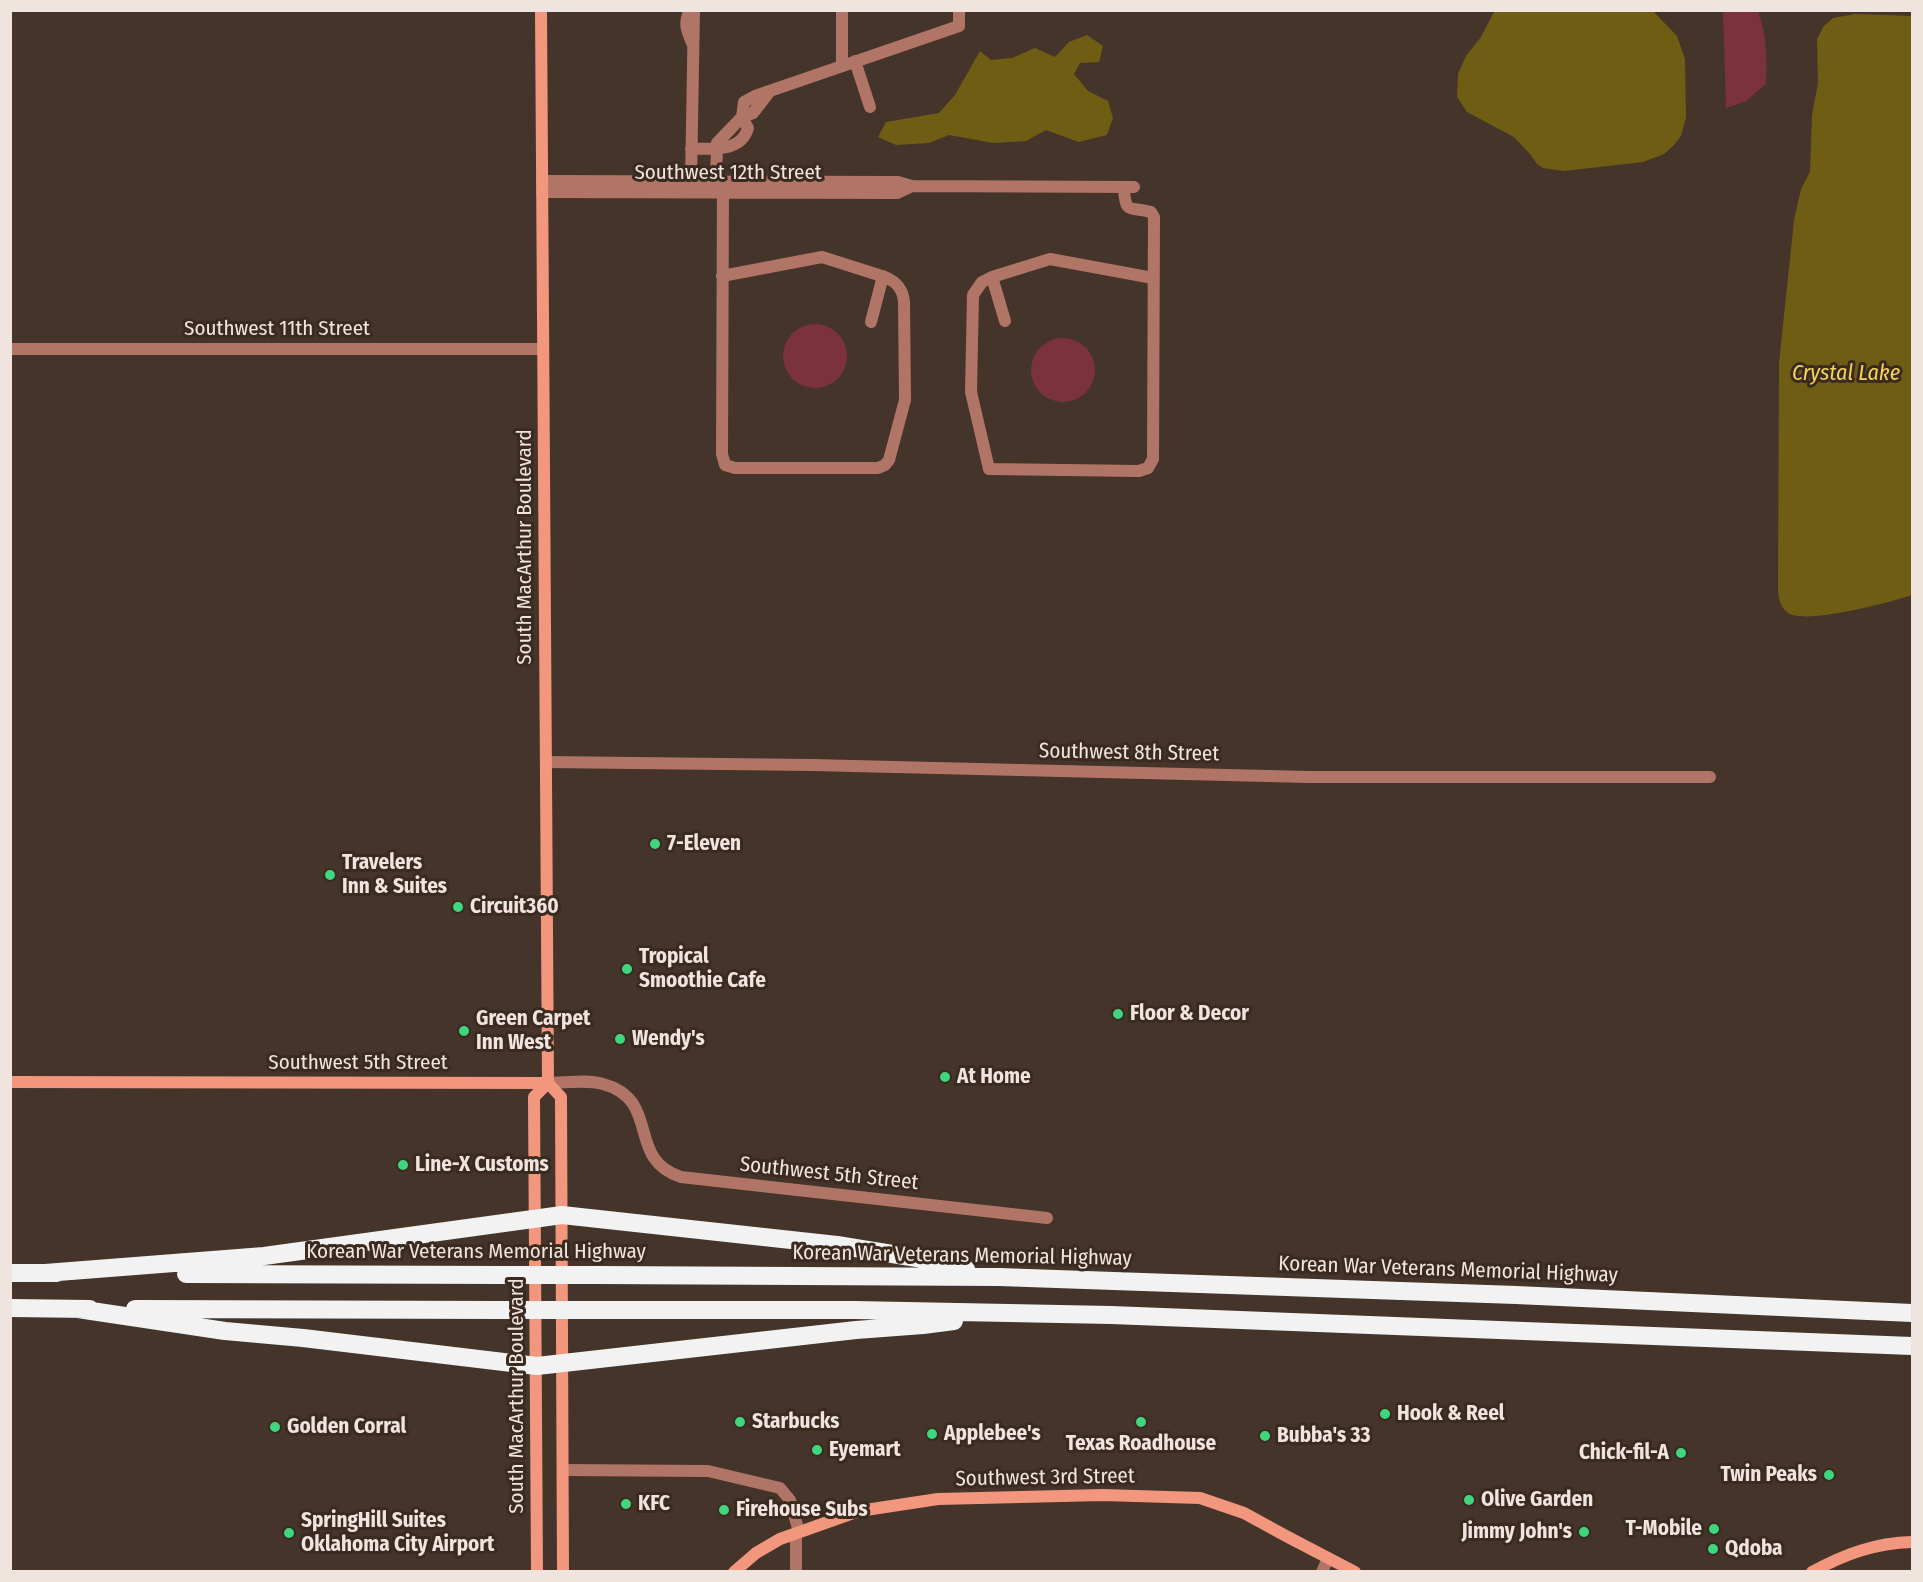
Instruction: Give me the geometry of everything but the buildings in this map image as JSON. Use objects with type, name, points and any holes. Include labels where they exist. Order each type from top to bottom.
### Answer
[{"type":"highway","points":[[45,1273],[236,1259],[562,1215],[837,1245],[917,1258],[999,1277]]},
{"type":"highway","name":"Korean War Veterans Memorial Highway","points":[[10,1273],[999,1277],[1912,1313]]},
{"type":"highway","points":[[10,1308],[855,1310],[1009,1313],[1281,1321],[1912,1346]]},
{"type":"highway","points":[[78,1308],[207,1329],[537,1366],[856,1330],[923,1325],[1009,1313]]},
{"type":"main road","name":"South MacArthur Boulevard","points":[[541,10],[548,1083],[561,1097],[564,1572]]},
{"type":"main road","name":"Southwest 5th Street","points":[[10,1083],[548,1083]]},
{"type":"main road","name":"South MacArthur Boulevard","points":[[537,1572],[534,1097],[548,1083]]},
{"type":"main road","name":"Southwest 3rd Street","points":[[734,1572],[756,1553],[780,1539],[859,1511],[938,1499],[1103,1495],[1200,1498],[1244,1513],[1356,1572]]},
{"type":"main road","points":[[1812,1572],[1854,1552],[1887,1544],[1912,1542]]},
{"type":"street","points":[[691,182],[693,44],[686,29],[686,18],[692,10]]},
{"type":"street","points":[[842,10],[842,66]]},
{"type":"street","points":[[722,276],[822,257],[883,276],[900,286],[903,294],[905,400],[889,460],[885,465],[878,468],[735,468],[725,465],[722,454],[722,276],[717,143],[742,117],[753,113],[771,90],[959,26],[959,10]]},
{"type":"street","points":[[855,61],[870,107]]},
{"type":"street","points":[[692,149],[717,148]]},
{"type":"street","name":"Southwest 12th Street","points":[[542,187],[691,182],[720,187]]},
{"type":"street","name":"Southwest 12th Street","points":[[542,187],[720,187],[897,193],[912,186],[1129,187],[1125,203],[1127,207],[1151,212],[1154,218],[1153,278]]},
{"type":"street","points":[[1050,259],[1153,278],[1153,459],[1148,468],[1139,471],[989,469],[972,406],[973,295],[976,288],[992,277],[1050,259]]},
{"type":"street","points":[[871,322],[883,276]]},
{"type":"street","points":[[992,277],[1005,321]]},
{"type":"street","name":"Southwest 11th Street","points":[[10,349],[543,349]]},
{"type":"street","name":"Southwest 8th Street","points":[[546,762],[812,765],[1309,777],[1710,777]]},
{"type":"street","name":"Southwest 5th Street","points":[[548,1083],[601,1083],[620,1091],[636,1105],[641,1117],[647,1148],[652,1156],[659,1165],[681,1178],[1047,1218]]},
{"type":"street","points":[[563,1470],[708,1471],[780,1488],[790,1500],[798,1533],[796,1572]]},
{"type":"street","points":[[1322,1572],[1328,1558]]},
{"type":"shaded area","points":[[1723,11],[1758,11],[1765,38],[1766,56],[1766,84],[1746,101],[1726,108]]},
{"type":"shaded area","points":[[815,324],[827,326],[838,333],[845,344],[847,356],[845,368],[838,379],[827,386],[815,388],[803,386],[792,379],[785,368],[783,356],[785,344],[792,333],[803,326]]},
{"type":"shaded area","points":[[1063,338],[1075,340],[1086,347],[1093,358],[1095,370],[1093,382],[1086,393],[1075,400],[1063,402],[1051,400],[1040,393],[1033,382],[1031,370],[1033,358],[1040,347],[1051,340]]},
{"type":"water","points":[[1495,10],[1653,11],[1677,36],[1685,59],[1686,117],[1681,136],[1664,154],[1643,162],[1564,171],[1543,168],[1537,164],[1514,137],[1467,112],[1457,97],[1458,74],[1466,56],[1481,37]]},
{"type":"water","name":"Crystal Lake","points":[[1855,14],[1912,16],[1912,595],[1849,611],[1797,616],[1785,610],[1780,603],[1778,591],[1779,363],[1794,220],[1801,189],[1810,172],[1812,115],[1818,83],[1817,39],[1824,26],[1833,18]]},
{"type":"water","points":[[1087,35],[1103,46],[1099,62],[1080,63],[1074,74],[1088,91],[1108,101],[1113,118],[1107,135],[1079,142],[1046,130],[1026,141],[993,143],[949,135],[929,143],[896,145],[878,137],[886,122],[939,113],[955,95],[980,51],[991,60],[1012,58],[1035,48],[1055,57],[1069,42]]},
{"type":"place","name":"7-Eleven","points":[[655,844]]},
{"type":"place","name":"Travelers Inn & Suites","points":[[330,875]]},
{"type":"place","name":"Circuit360","points":[[458,907]]},
{"type":"place","name":"Tropical Smoothie Cafe","points":[[627,969]]},
{"type":"place","name":"Floor & Decor","points":[[1118,1014]]},
{"type":"place","name":"Green Carpet Inn West","points":[[464,1031]]},
{"type":"place","name":"Wendy's","points":[[620,1039]]},
{"type":"place","name":"At Home","points":[[945,1077]]},
{"type":"place","name":"Line-X Customs","points":[[403,1165]]},
{"type":"place","name":"Hook & Reel","points":[[1385,1414]]},
{"type":"place","name":"Starbucks","points":[[740,1422]]},
{"type":"place","name":"Texas Roadhouse","points":[[1141,1422]]},
{"type":"place","name":"Golden Corral","points":[[275,1427]]},
{"type":"place","name":"Applebee's","points":[[932,1434]]},
{"type":"place","name":"Bubba's 33","points":[[1265,1436]]},
{"type":"place","name":"Eyemart","points":[[817,1450]]},
{"type":"place","name":"Chick-fil-A","points":[[1681,1453]]},
{"type":"place","name":"Twin Peaks","points":[[1829,1475]]},
{"type":"place","name":"Olive Garden","points":[[1469,1500]]},
{"type":"place","name":"KFC","points":[[626,1504]]},
{"type":"place","name":"Firehouse Subs","points":[[724,1510]]},
{"type":"place","name":"T-Mobile","points":[[1714,1529]]},
{"type":"place","name":"Jimmy John's","points":[[1584,1532]]},
{"type":"place","name":"SpringHill Suites Oklahoma City Airport","points":[[289,1533]]},
{"type":"place","name":"Qdoba","points":[[1713,1549]]}]
